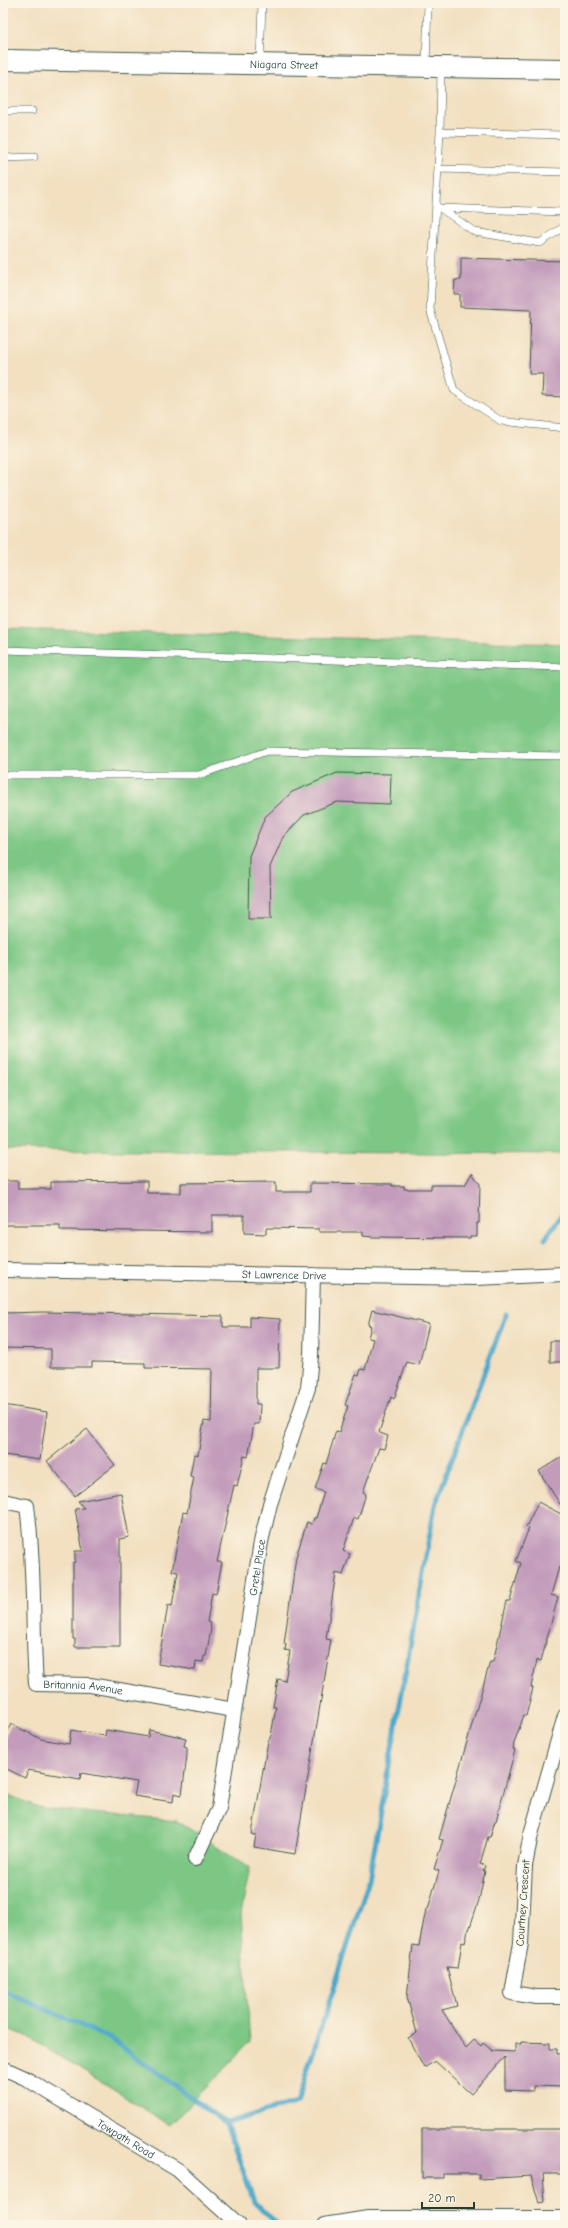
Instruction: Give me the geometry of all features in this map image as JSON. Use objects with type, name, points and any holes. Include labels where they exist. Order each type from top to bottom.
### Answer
[{"type":"main road","name":"Niagara Street","points":[[3,60],[565,69]]},
{"type":"street","name":"St Lawrence Drive","points":[[3,1270],[476,1278],[565,1274]]},
{"type":"street","name":"Gretel Place","points":[[195,1859],[219,1808],[261,1542],[270,1504],[308,1388],[311,1356],[313,1276]]},
{"type":"street","name":"Britannia Avenue","points":[[3,1501],[27,1506],[33,1547],[32,1634],[36,1684],[90,1685],[234,1710]]},
{"type":"street","name":"Courtney Crescent","points":[[565,1716],[560,1757],[531,1834],[525,1866],[522,1943],[512,1993],[536,1997],[565,1997]]},
{"type":"street","name":"Towpath Road","points":[[3,2068],[25,2078],[178,2170],[239,2225]]},
{"type":"street","points":[[324,2225],[368,2218],[565,2218]]},
{"type":"lane","points":[[260,65],[262,3]]},
{"type":"lane","points":[[428,3],[440,132],[438,208],[430,309],[454,390],[502,420],[565,428]]},
{"type":"lane","points":[[3,111],[32,111]]},
{"type":"lane","points":[[440,132],[565,134]]},
{"type":"lane","points":[[3,158],[34,157]]},
{"type":"lane","points":[[438,170],[565,172]]},
{"type":"lane","points":[[438,208],[565,212]]},
{"type":"lane","points":[[438,208],[475,232],[540,243],[565,226]]},
{"type":"lane","points":[[3,650],[565,667]]},
{"type":"lane","points":[[3,775],[199,775],[267,751],[565,756]]},
{"type":"green space","points":[[3,629],[565,644],[565,1154],[3,1150]]},
{"type":"green space","points":[[3,1793],[41,1808],[177,1821],[250,1867],[241,1914],[250,2042],[170,2125],[25,2035],[3,2028]]},
{"type":"building","points":[[461,258],[565,261],[565,397],[542,396],[543,374],[529,374],[531,310],[460,307],[460,294],[454,294],[455,280],[461,280]]},
{"type":"building","points":[[337,773],[391,774],[390,804],[337,802],[304,815],[283,837],[270,867],[271,919],[248,919],[249,856],[265,817],[292,792]]},
{"type":"building","points":[[472,1173],[480,1184],[479,1223],[477,1223],[477,1236],[470,1236],[470,1238],[373,1237],[363,1236],[363,1232],[319,1232],[319,1229],[266,1228],[266,1234],[244,1233],[244,1215],[212,1215],[212,1232],[60,1230],[60,1225],[3,1225],[3,1181],[18,1181],[18,1189],[51,1189],[51,1182],[147,1181],[147,1193],[181,1193],[181,1183],[276,1182],[276,1192],[310,1192],[310,1183],[392,1184],[392,1186],[404,1186],[404,1189],[431,1189],[431,1185],[465,1185]]},
{"type":"building","points":[[372,1310],[429,1324],[419,1365],[407,1362],[394,1399],[391,1397],[379,1432],[388,1436],[384,1449],[379,1448],[363,1492],[366,1494],[358,1519],[354,1518],[343,1551],[350,1554],[343,1575],[336,1573],[326,1639],[331,1640],[295,1854],[254,1847],[256,1835],[252,1834],[268,1741],[271,1736],[276,1707],[273,1707],[278,1679],[285,1681],[290,1651],[285,1650],[286,1644],[284,1644],[296,1557],[307,1522],[312,1524],[314,1518],[316,1518],[324,1492],[315,1489],[324,1463],[326,1464],[336,1431],[339,1432],[348,1406],[345,1405],[356,1374],[359,1375],[361,1369],[365,1370],[373,1339],[368,1338],[371,1326],[368,1325]]},
{"type":"building","points":[[44,1312],[223,1316],[223,1327],[250,1327],[250,1317],[280,1319],[279,1368],[256,1368],[256,1404],[260,1404],[259,1424],[254,1424],[248,1457],[244,1456],[237,1486],[234,1485],[217,1562],[222,1562],[216,1594],[212,1593],[207,1622],[210,1623],[211,1629],[206,1656],[204,1656],[203,1662],[196,1661],[195,1670],[158,1664],[168,1605],[172,1606],[178,1572],[172,1571],[183,1512],[187,1513],[194,1477],[190,1476],[194,1454],[198,1455],[204,1421],[211,1422],[212,1369],[145,1368],[145,1363],[92,1362],[92,1367],[51,1367],[51,1349],[3,1348],[4,1313]]},
{"type":"building","points":[[550,1341],[565,1341],[565,1362],[550,1362]]},
{"type":"building","points":[[3,1405],[47,1412],[40,1460],[4,1455]]},
{"type":"building","points":[[87,1429],[115,1465],[75,1496],[47,1461]]},
{"type":"building","points":[[565,1455],[565,1512],[539,1471]]},
{"type":"building","points":[[121,1493],[129,1537],[120,1539],[120,1647],[75,1647],[75,1639],[73,1639],[73,1562],[75,1562],[75,1551],[83,1551],[75,1509],[84,1508],[78,1501]]},
{"type":"building","points":[[538,1502],[565,1516],[565,1558],[561,1568],[559,1567],[551,1595],[558,1597],[541,1661],[537,1660],[531,1687],[533,1688],[526,1716],[524,1715],[514,1743],[513,1749],[515,1750],[496,1821],[490,1837],[488,1837],[480,1864],[485,1866],[483,1871],[485,1871],[479,1900],[465,1943],[462,1942],[458,1968],[447,1967],[457,2006],[442,2010],[466,2048],[474,2040],[481,2046],[483,2043],[493,2051],[515,2052],[515,2044],[521,2044],[521,2042],[550,2043],[550,2049],[557,2049],[557,2054],[565,2054],[565,2087],[533,2086],[533,2091],[505,2090],[505,2057],[471,2094],[435,2061],[424,2068],[408,2038],[417,2033],[407,1997],[413,1945],[419,1946],[426,1909],[428,1909],[439,1871],[434,1869],[443,1840],[439,1839],[490,1662],[493,1662],[507,1601],[510,1601],[521,1563],[516,1561],[529,1528],[526,1527]]},
{"type":"building","points":[[11,1724],[41,1739],[69,1744],[71,1730],[105,1736],[106,1730],[148,1737],[149,1730],[186,1738],[184,1746],[187,1747],[187,1755],[182,1795],[174,1793],[173,1802],[134,1796],[137,1782],[81,1773],[80,1779],[28,1770],[25,1778],[3,1767],[3,1740]]},
{"type":"building","points":[[422,2129],[565,2129],[565,2174],[543,2174],[545,2202],[539,2203],[531,2176],[479,2179],[479,2174],[443,2174],[443,2178],[422,2178]]},
{"type":"waterway","points":[[545,1239],[565,1209]]},
{"type":"waterway","points":[[226,2123],[297,2102],[369,1879],[435,1505],[506,1314]]},
{"type":"waterway","points":[[3,1990],[111,2039],[226,2123],[254,2201],[278,2225]]}]
